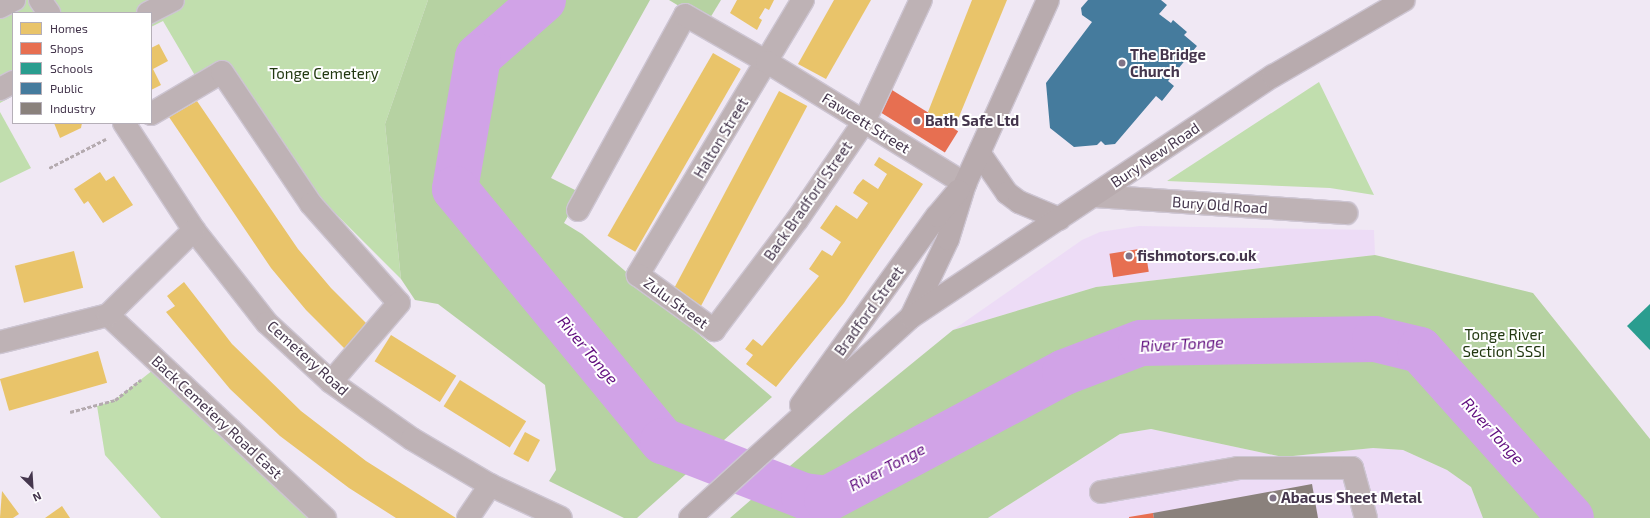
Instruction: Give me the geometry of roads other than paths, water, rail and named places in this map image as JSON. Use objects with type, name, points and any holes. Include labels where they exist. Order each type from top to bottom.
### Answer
[{"type":"main road","name":"Bradford Street","points":[[911,317],[948,240],[965,184],[980,154],[1048,0]]},
{"type":"main road","name":"Bury New Road","points":[[911,317],[1095,196],[1273,76],[1396,2]]},
{"type":"main road","points":[[980,154],[1007,193],[1019,202],[1060,218]]},
{"type":"main road","name":"Bradford Street","points":[[769,446],[938,216],[965,184]]},
{"type":"main road","points":[[690,518],[911,317]]},
{"type":"street","points":[[0,7],[14,0]]},
{"type":"street","points":[[40,0],[48,12]]},
{"type":"street","points":[[150,12],[173,0]]},
{"type":"street","name":"Halton Street","points":[[638,275],[803,0]]},
{"type":"street","name":"Back Bradford Street","points":[[714,330],[797,220],[864,122],[921,0]]},
{"type":"street","name":"Fawcett Street","points":[[578,210],[685,15],[767,62],[965,184]]},
{"type":"street","points":[[152,113],[222,72],[311,204],[399,303],[331,382]]},
{"type":"street","points":[[0,89],[12,83]]},
{"type":"street","name":"Cemetery Road","points":[[129,125],[194,230],[267,323],[331,382],[412,440],[490,485],[561,518]]},
{"type":"street","name":"Bury Old Road","points":[[1095,196],[1346,213]]},
{"type":"street","points":[[0,342],[108,315],[194,230]]},
{"type":"street","name":"Zulu Street","points":[[638,275],[714,330]]},
{"type":"street","name":"Back Cemetery Road East","points":[[108,315],[325,518]]},
{"type":"street","points":[[1100,492],[1238,468],[1352,468],[1366,518]]},
{"type":"street","points":[[468,518],[490,485]]},
{"type":"waterway","name":"River Tonge","points":[[543,0],[478,57],[455,189],[663,441],[804,496],[827,499],[1065,372],[1141,343],[1375,339],[1420,350],[1571,518]]},
{"type":"place","name":"The Bridge Church","points":[[1122,63]]},
{"type":"place","name":"Bath Safe Ltd","points":[[917,121]]},
{"type":"place","name":"fishmotors.co.uk","points":[[1129,256]]},
{"type":"place","name":"Abacus Sheet Metal","points":[[1273,498]]},
{"type":"park label","name":"Tonge Cemetery","points":[[324,74]]},
{"type":"park label","name":"Tonge River Section SSSI","points":[[1504,342]]}]
